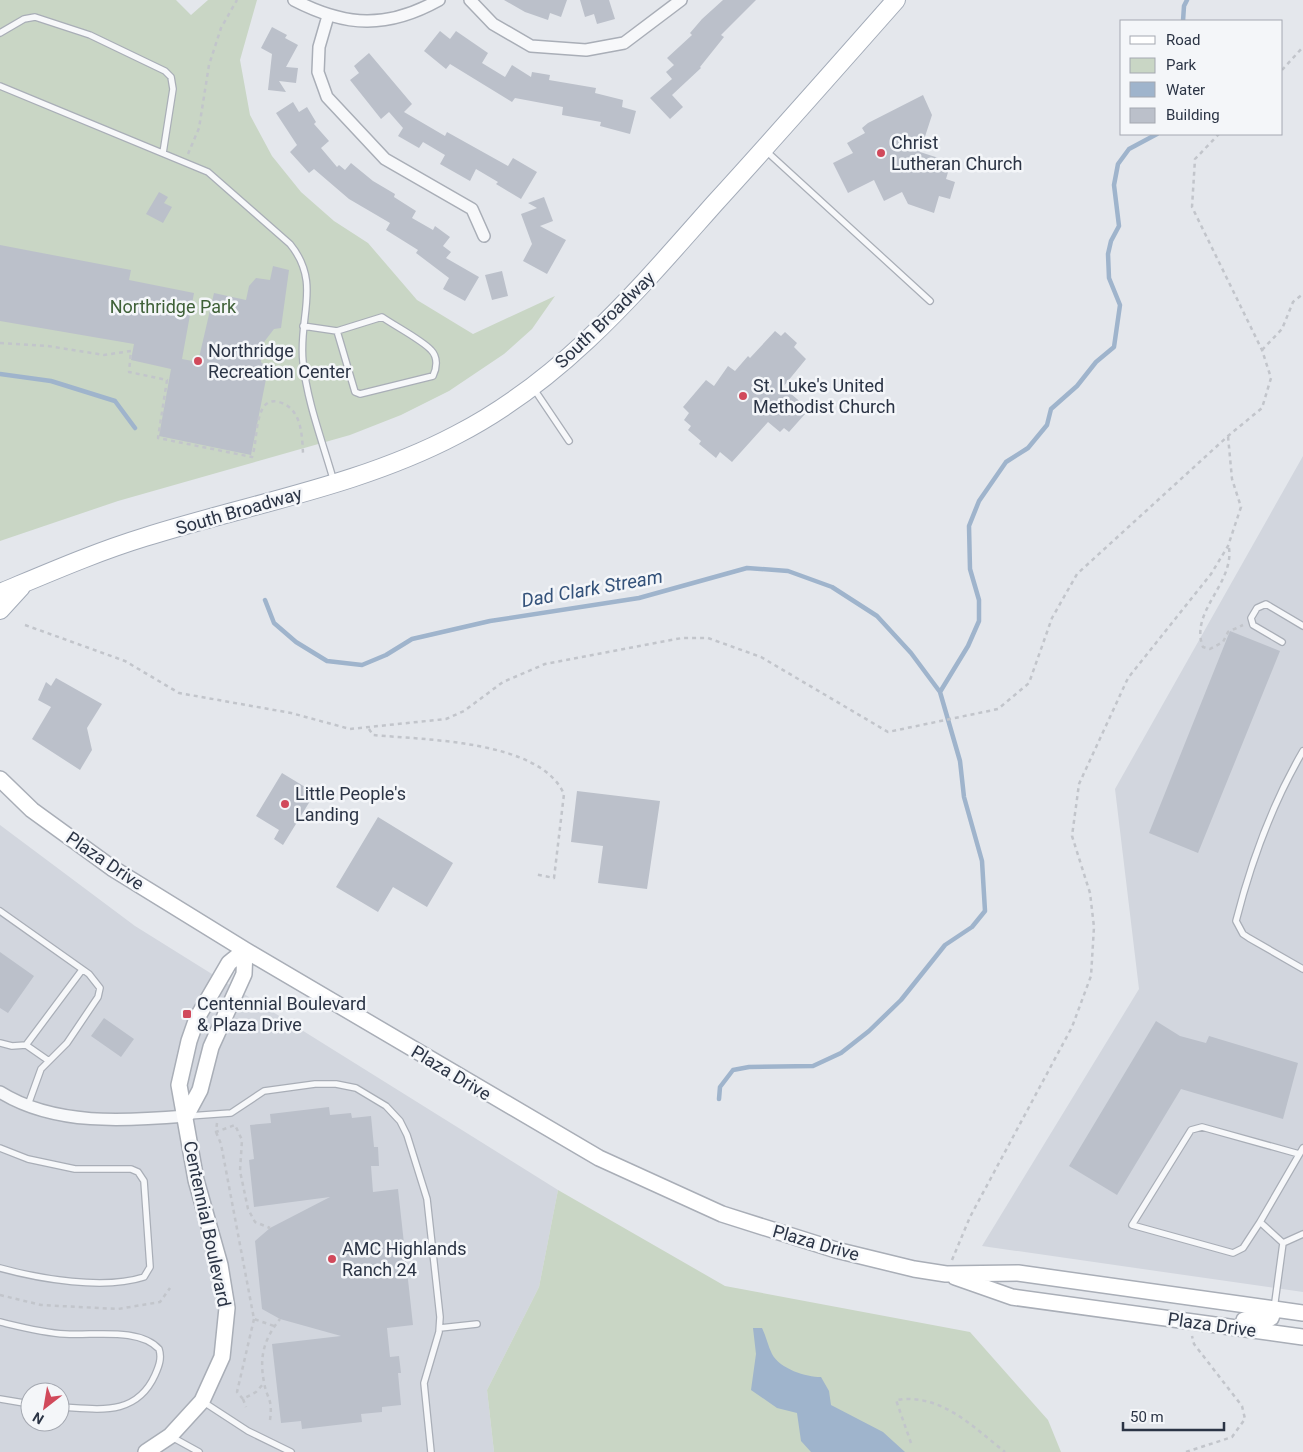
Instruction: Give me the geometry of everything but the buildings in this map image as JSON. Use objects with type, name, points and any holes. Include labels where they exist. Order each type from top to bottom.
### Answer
[{"type":"main road","name":"South Broadway","points":[[0,593],[144,537],[334,484],[396,462],[455,436],[533,387],[587,343],[631,298],[896,0]]},
{"type":"main road","points":[[0,610],[25,583]]},
{"type":"street","points":[[294,0],[328,16],[358,21],[388,20],[422,9],[439,0]]},
{"type":"street","points":[[470,0],[493,24],[531,46],[586,50],[624,43],[681,0]]},
{"type":"street","points":[[328,16],[319,47],[318,72],[327,97],[384,159],[472,209],[484,236]]},
{"type":"street","name":"Plaza Drive","points":[[0,779],[32,810],[112,868],[245,950],[599,1158],[671,1193],[758,1227],[828,1248],[914,1269],[946,1274],[1018,1273],[1303,1313]]},
{"type":"street","name":"Centennial Boulevard","points":[[186,1116],[200,1090],[211,1047],[244,974],[245,950]]},
{"type":"street","name":"Centennial Boulevard","points":[[146,1452],[170,1436],[202,1401],[222,1358],[227,1308],[220,1265],[196,1180],[180,1084],[188,1041],[197,1018],[229,964],[245,950]]},
{"type":"street","points":[[0,1092],[28,1105],[64,1115],[88,1118],[157,1119],[186,1116]]},
{"type":"street","name":"Plaza Drive","points":[[946,1274],[1012,1297],[1303,1337]]},
{"type":"street","points":[[1163,1318],[1174,1311],[1259,1322],[1271,1318],[1274,1309]]},
{"type":"lane","points":[[0,33],[24,19],[35,17],[90,36],[165,71],[171,77],[173,89],[163,153]]},
{"type":"lane","points":[[0,86],[163,153],[217,179],[290,244],[301,257],[308,278],[303,326],[303,363],[307,385],[334,484]]},
{"type":"lane","points":[[764,149],[930,301]]},
{"type":"lane","points":[[303,326],[337,331],[382,317],[432,350],[437,367],[433,376],[360,394],[355,392],[337,331]]},
{"type":"lane","points":[[533,387],[569,441]]},
{"type":"lane","points":[[1282,642],[1251,622],[1251,618],[1257,608],[1266,604],[1303,626]]},
{"type":"lane","points":[[1303,751],[1291,772],[1249,872],[1236,921],[1243,934],[1303,969]]},
{"type":"lane","points":[[0,911],[82,970],[100,988],[98,997],[67,1043],[41,1070],[28,1105]]},
{"type":"lane","points":[[26,1045],[82,970]]},
{"type":"lane","points":[[0,1043],[12,1046],[26,1045],[49,1061]]},
{"type":"lane","points":[[186,1116],[231,1113],[264,1091],[315,1084],[336,1084],[356,1088],[386,1106],[400,1121],[407,1135],[427,1199],[440,1317],[440,1328],[424,1382],[431,1452]]},
{"type":"lane","points":[[1299,1154],[1202,1127],[1196,1127],[1191,1130],[1132,1225],[1233,1253],[1243,1248],[1303,1148]]},
{"type":"lane","points":[[0,1148],[28,1159],[75,1169],[131,1169],[138,1172],[144,1181],[150,1266],[144,1277],[127,1282],[40,1279],[0,1268]]},
{"type":"lane","points":[[1260,1222],[1283,1243]]},
{"type":"lane","points":[[1283,1243],[1303,1234]]},
{"type":"lane","points":[[1274,1309],[1283,1243]]},
{"type":"lane","points":[[0,1322],[63,1334],[128,1335],[148,1340],[159,1349],[160,1364],[151,1383],[141,1396],[125,1406],[105,1409],[70,1407]]},
{"type":"lane","points":[[440,1328],[478,1324]]},
{"type":"lane","points":[[0,1399],[20,1402]]},
{"type":"lane","points":[[202,1401],[248,1431],[291,1452]]},
{"type":"lane","points":[[170,1436],[199,1452]]},
{"type":"path","points":[[184,162],[199,128],[209,65],[222,28],[236,0]]},
{"type":"path","points":[[1283,69],[1303,47]]},
{"type":"path","points":[[25,625],[126,661],[179,693],[291,714],[350,730],[446,719],[464,711],[503,682],[545,664],[682,638],[708,638],[761,657],[888,732],[998,709],[1029,683],[1052,618],[1077,574],[1228,436],[1262,408],[1271,378],[1262,350],[1192,207],[1195,159],[1218,135]]},
{"type":"path","points":[[1262,350],[1282,329],[1293,302],[1303,294]]},
{"type":"path","points":[[0,343],[48,346],[104,355],[131,351],[129,372],[167,380],[158,438],[252,457],[263,408],[271,401],[284,404],[295,411],[302,431],[303,453]]},
{"type":"path","points":[[946,1274],[970,1217],[1072,1028],[1091,976],[1094,927],[1090,893],[1072,836],[1079,784],[1128,678],[1211,574],[1228,546],[1242,507],[1232,479],[1228,436]]},
{"type":"path","points":[[1228,546],[1230,558],[1226,573],[1200,624],[1199,637],[1203,647],[1210,649],[1223,642],[1228,632],[1251,622]]},
{"type":"path","points":[[369,729],[373,735],[477,745],[529,760],[559,784],[564,794],[554,878],[534,874]]},
{"type":"path","points":[[217,1114],[216,1132],[221,1144],[254,1320],[237,1392],[244,1399],[246,1407]]},
{"type":"path","points":[[216,1132],[235,1125],[242,1140],[240,1171],[248,1209],[255,1222],[270,1228]]},
{"type":"path","points":[[0,1295],[41,1305],[118,1309],[160,1302],[170,1288]]},
{"type":"path","points":[[270,1420],[272,1403],[264,1383],[262,1352],[268,1334],[280,1319]]},
{"type":"path","points":[[254,1320],[274,1326]]},
{"type":"path","points":[[1186,1452],[1232,1438],[1245,1419],[1242,1406],[1194,1344],[1189,1321]]},
{"type":"path","points":[[244,1399],[256,1392],[264,1383]]},
{"type":"path","points":[[911,1443],[896,1400],[912,1398],[947,1408],[966,1420],[1004,1452]]},
{"type":"shaded area","points":[[1303,456],[1303,1292],[982,1246],[1139,989],[1115,789]]},
{"type":"shaded area","points":[[0,825],[135,926],[558,1190],[539,1287],[487,1390],[494,1452],[0,1452]]},
{"type":"green space","name":"Northridge Park","points":[[0,0],[176,0],[191,15],[208,0],[257,0],[240,60],[250,115],[272,156],[301,192],[334,221],[368,243],[417,300],[473,334],[555,296],[532,329],[504,354],[449,391],[401,415],[350,435],[118,501],[0,541]]},
{"type":"green space","points":[[558,1190],[725,1286],[970,1332],[1048,1420],[1061,1452],[494,1452],[487,1390],[539,1287]]},
{"type":"water","points":[[753,1328],[762,1328],[772,1354],[781,1364],[801,1374],[821,1377],[829,1391],[831,1405],[883,1432],[905,1452],[811,1452],[801,1441],[797,1413],[777,1408],[751,1390],[756,1354]]},
{"type":"waterway","points":[[1183,20],[1184,6],[1187,0]]},
{"type":"waterway","points":[[719,1099],[720,1087],[733,1070],[749,1067],[813,1066],[841,1053],[869,1031],[901,1000],[945,945],[972,927],[985,911],[982,861],[964,797],[960,761],[940,692],[968,646],[979,621],[979,600],[970,569],[969,526],[979,501],[1006,462],[1028,448],[1047,425],[1051,409],[1077,386],[1096,362],[1114,347],[1120,305],[1109,278],[1108,254],[1111,241],[1119,226],[1114,185],[1118,164],[1129,149],[1155,135]]},
{"type":"waterway","name":"Dad Clark Stream","points":[[0,374],[51,381],[115,401],[135,428]]},
{"type":"waterway","name":"Dad Clark Stream","points":[[265,600],[274,623],[296,642],[327,661],[362,665],[386,655],[412,639],[490,621],[639,598],[747,568],[788,571],[832,587],[877,616],[911,653],[940,692]]},
{"type":"place","name":"Christ Lutheran Church","points":[[881,153]]},
{"type":"place","name":"Northridge Recreation Center","points":[[198,361]]},
{"type":"place","name":"St. Luke's United Methodist Church","points":[[743,396]]},
{"type":"place","name":"Little People's Landing","points":[[285,804]]},
{"type":"place","name":"Centennial Boulevard & Plaza Drive","points":[[187,1014]]},
{"type":"place","name":"AMC Highlands Ranch 24","points":[[332,1259]]}]
